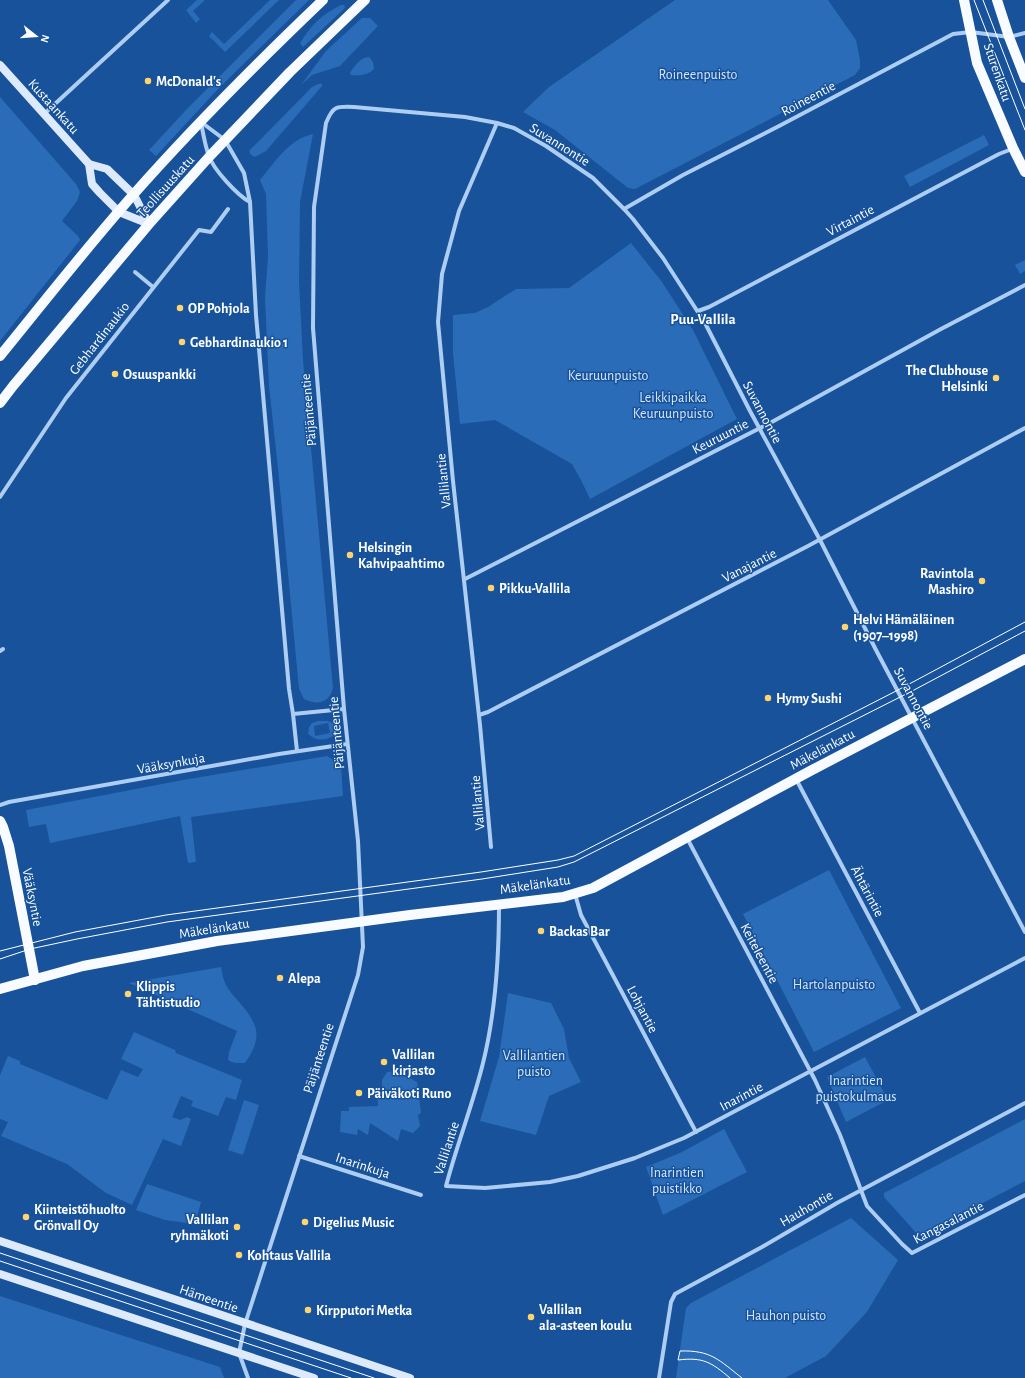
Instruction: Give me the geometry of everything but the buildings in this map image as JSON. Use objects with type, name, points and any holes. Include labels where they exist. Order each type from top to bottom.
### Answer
[{"type":"main road","name":"Teollisuuskatu","points":[[0,356],[134,195],[270,50],[322,0]]},
{"type":"main road","name":"Teollisuuskatu","points":[[0,403],[149,224],[209,157],[290,72],[365,0]]},
{"type":"main road","name":"Sturenkatu","points":[[964,0],[972,32],[977,63],[1013,148],[1025,172]]},
{"type":"main road","name":"Sturenkatu","points":[[997,0],[1009,37],[1025,78]]},
{"type":"main road","name":"Kustaankatu","points":[[0,65],[89,164]]},
{"type":"main road","points":[[89,164],[107,169],[134,195],[149,224],[119,212],[92,184],[89,164]]},
{"type":"main road","name":"Mäkelänkatu","points":[[0,989],[83,966],[217,941],[563,897],[575,894],[593,888],[796,779],[1025,659]]},
{"type":"main road","name":"Vääksyntie","points":[[0,821],[10,852],[36,980]]},
{"type":"main road","name":"Hämeentie","points":[[0,1241],[410,1378]]},
{"type":"main road","points":[[0,1274],[314,1378]]},
{"type":"street","points":[[44,114],[168,0]]},
{"type":"street","name":"Roineentie","points":[[624,209],[683,175],[953,34],[972,32],[1009,37]]},
{"type":"street","points":[[1009,37],[1025,33]]},
{"type":"street","name":"Suvannontie","points":[[326,123],[332,110],[342,106],[465,117],[497,123],[514,128],[546,146],[593,178],[624,209],[663,258],[698,311],[820,540],[876,650],[1025,932]]},
{"type":"street","points":[[201,122],[225,140],[244,173],[250,202],[256,315],[296,751]]},
{"type":"street","points":[[201,122],[209,157],[228,183],[244,199],[250,202]]},
{"type":"street","name":"Päijänteentie","points":[[239,1352],[245,1324],[358,974],[362,954],[358,841],[347,744],[312,328],[314,207],[326,123]]},
{"type":"street","name":"Vallilantie","points":[[492,847],[438,322],[442,274],[458,210],[497,123]]},
{"type":"street","name":"Virtaintie","points":[[698,311],[1013,148]]},
{"type":"street","name":"Gebhardinaukio","points":[[0,497],[66,398],[153,287],[199,230],[211,232],[228,209]]},
{"type":"street","points":[[135,272],[153,287]]},
{"type":"street","name":"Keuruuntie","points":[[465,579],[759,428],[1025,285]]},
{"type":"street","name":"Vanajantie","points":[[479,715],[488,712],[820,540],[1025,428]]},
{"type":"street","points":[[293,714],[344,709]]},
{"type":"street","name":"Vääksynkuja","points":[[0,805],[296,751],[347,744]]},
{"type":"street","name":"Ähtärintie","points":[[796,779],[920,1013]]},
{"type":"street","name":"Keiteleentie","points":[[687,837],[810,1072],[840,1135],[861,1190]]},
{"type":"street","name":"Lohjantie","points":[[575,894],[581,915],[696,1132]]},
{"type":"street","name":"Vallilantie","points":[[446,1186],[484,1062],[495,996],[499,904]]},
{"type":"street","name":"Inarintie","points":[[446,1186],[485,1188],[555,1181],[578,1176],[635,1158],[696,1132],[1025,958]]},
{"type":"street","name":"Hauhontie","points":[[659,1378],[671,1302],[675,1294],[762,1247],[861,1190],[1025,1103]]},
{"type":"street","name":"Inarinkuja","points":[[299,1156],[422,1195]]},
{"type":"street","name":"Kangasalantie","points":[[861,1190],[867,1206],[902,1244],[912,1252],[1025,1196]]},
{"type":"street","points":[[239,1352],[248,1378]]},
{"type":"green space","points":[[197,0],[205,0],[193,11],[200,19],[196,23],[186,10]]},
{"type":"green space","points":[[270,0],[279,0],[225,52],[209,36],[212,32],[224,44]]},
{"type":"green space","points":[[296,0],[309,0],[218,89],[156,156],[149,150],[186,110]]},
{"type":"green space","name":"Roineenpuisto","points":[[675,0],[828,0],[856,40],[860,68],[855,75],[635,189],[628,188],[555,130],[523,112],[549,87]]},
{"type":"green space","points":[[341,5],[344,5],[344,9],[303,47],[300,43],[313,25],[322,17]]},
{"type":"green space","points":[[362,18],[370,18],[378,26],[340,66],[312,75],[301,85],[326,51]]},
{"type":"green space","points":[[366,57],[369,57],[373,62],[374,69],[372,71],[363,75],[351,75],[350,73],[358,63]]},
{"type":"green space","points":[[322,84],[322,86],[266,151],[255,157],[251,155],[249,151],[312,87]]},
{"type":"green space","points":[[0,97],[76,184],[80,192],[77,201],[62,221],[78,236],[80,240],[0,341]]},
{"type":"green space","points":[[313,134],[300,202],[299,282],[303,360],[333,688],[329,697],[322,702],[313,702],[304,699],[299,689],[269,386],[265,298],[268,257],[266,194],[260,180],[283,152],[297,141]]},
{"type":"green space","points":[[984,135],[989,145],[910,187],[904,176]]},
{"type":"green space","name":"Keuruunpuisto","points":[[631,243],[662,282],[693,330],[737,419],[590,499],[572,464],[495,420],[460,424],[453,353],[453,315],[475,313],[488,307],[516,289],[569,288]]},
{"type":"green space","points":[[1025,260],[1025,271],[1020,274],[1015,265]]},
{"type":"green space","points":[[327,721],[337,724],[338,732],[328,739],[316,739],[308,734],[309,727],[312,723]],"holes":[[[328,723],[330,733],[315,736],[314,726]]]},
{"type":"green space","points":[[327,756],[341,765],[343,796],[191,817],[196,862],[188,863],[180,816],[50,843],[46,824],[29,827],[26,810],[183,780]]},
{"type":"green space","name":"Hartolanpuisto","points":[[829,870],[901,1008],[814,1052],[743,914]]},
{"type":"green space","points":[[221,967],[226,985],[230,992],[246,1010],[256,1031],[254,1046],[245,1063],[234,1063],[228,1060],[229,1052],[237,1031],[129,983]]},
{"type":"green space","name":"Vallilantien puisto","points":[[508,993],[551,1003],[564,1029],[569,1058],[581,1082],[549,1096],[536,1135],[480,1121],[499,1057]]},
{"type":"green space","points":[[134,1032],[175,1050],[176,1053],[242,1080],[236,1100],[226,1097],[218,1116],[191,1106],[193,1101],[181,1096],[172,1117],[180,1120],[187,1117],[191,1119],[181,1146],[163,1139],[132,1205],[106,1193],[67,1164],[1,1136],[8,1122],[0,1119],[0,1075],[8,1056],[20,1061],[20,1064],[107,1100],[121,1070],[138,1077],[143,1069],[121,1059]]},
{"type":"green space","name":"Inarintien puistokulmaus","points":[[865,1057],[888,1100],[846,1122],[827,1077]]},
{"type":"green space","points":[[397,1071],[417,1082],[421,1113],[418,1115],[420,1126],[413,1133],[401,1129],[398,1141],[370,1123],[368,1135],[358,1129],[357,1135],[340,1132],[341,1111],[349,1111],[349,1107],[378,1106],[377,1091],[382,1091],[382,1080],[387,1072]]},
{"type":"green space","points":[[244,1100],[259,1105],[243,1155],[228,1150]]},
{"type":"green space","points":[[1025,1119],[1025,1181],[919,1236],[884,1197],[884,1193]]},
{"type":"green space","name":"Inarintien puistikko","points":[[724,1129],[747,1172],[663,1215],[646,1167],[682,1152]]},
{"type":"green space","points":[[147,1184],[201,1202],[197,1217],[186,1223],[165,1220],[136,1210]]},
{"type":"green space","name":"Hauhon puisto","points":[[851,1218],[898,1260],[867,1312],[826,1356],[785,1378],[676,1378],[686,1308],[691,1303]]},
{"type":"green space","points":[[0,1296],[220,1367],[224,1378],[0,1378]]},
{"type":"tram line","points":[[974,0],[1025,130]]},
{"type":"tram line","points":[[983,0],[1025,109]]},
{"type":"tram line","points":[[0,951],[75,932],[166,915],[481,872],[558,860],[574,856],[898,690],[1025,622]]},
{"type":"tram line","points":[[0,959],[30,949],[167,922],[482,879],[558,867],[574,862],[914,690],[1025,631]]},
{"type":"tram line","points":[[0,1253],[374,1378]]},
{"type":"tram line","points":[[0,1261],[351,1378]]},
{"type":"tram line","points":[[730,1378],[712,1364],[694,1359],[678,1360],[680,1351],[700,1352],[714,1357],[742,1378]]},
{"type":"place","name":"McDonald's","points":[[148,81]]},
{"type":"place","name":"OP Pohjola","points":[[180,308]]},
{"type":"place","name":"Gebhardinaukio 1","points":[[182,342]]},
{"type":"place","name":"Osuuspankki","points":[[115,374]]},
{"type":"place","name":"The Clubhouse Helsinki","points":[[996,378]]},
{"type":"place","name":"Helsingin Kahvipaahtimo","points":[[350,555]]},
{"type":"place","name":"Ravintola Mashiro","points":[[982,581]]},
{"type":"place","name":"Pikku-Vallila","points":[[491,588]]},
{"type":"place","name":"Helvi Hämäläinen (1907–1998)","points":[[845,627]]},
{"type":"place","name":"Hymy Sushi","points":[[768,698]]},
{"type":"place","name":"Backas Bar","points":[[541,931]]},
{"type":"place","name":"Alepa","points":[[280,978]]},
{"type":"place","name":"Klippis Tähtistudio","points":[[128,994]]},
{"type":"place","name":"Vallilan kirjasto","points":[[384,1062]]},
{"type":"place","name":"Päiväkoti Runo","points":[[359,1093]]},
{"type":"place","name":"Kiinteistöhuolto Grönvall Oy","points":[[26,1217]]},
{"type":"place","name":"Digelius Music","points":[[305,1222]]},
{"type":"place","name":"Vallilan ryhmäkoti","points":[[237,1227]]},
{"type":"place","name":"Kohtaus Vallila","points":[[239,1255]]},
{"type":"place","name":"Kirpputori Metka","points":[[308,1310]]},
{"type":"place","name":"Vallilan ala-asteen koulu","points":[[531,1317]]},
{"type":"district","name":"Puu-Vallila","points":[[703,319]]},
{"type":"park label","name":"Leikkipaikka Keuruunpuisto","points":[[673,406]]}]
